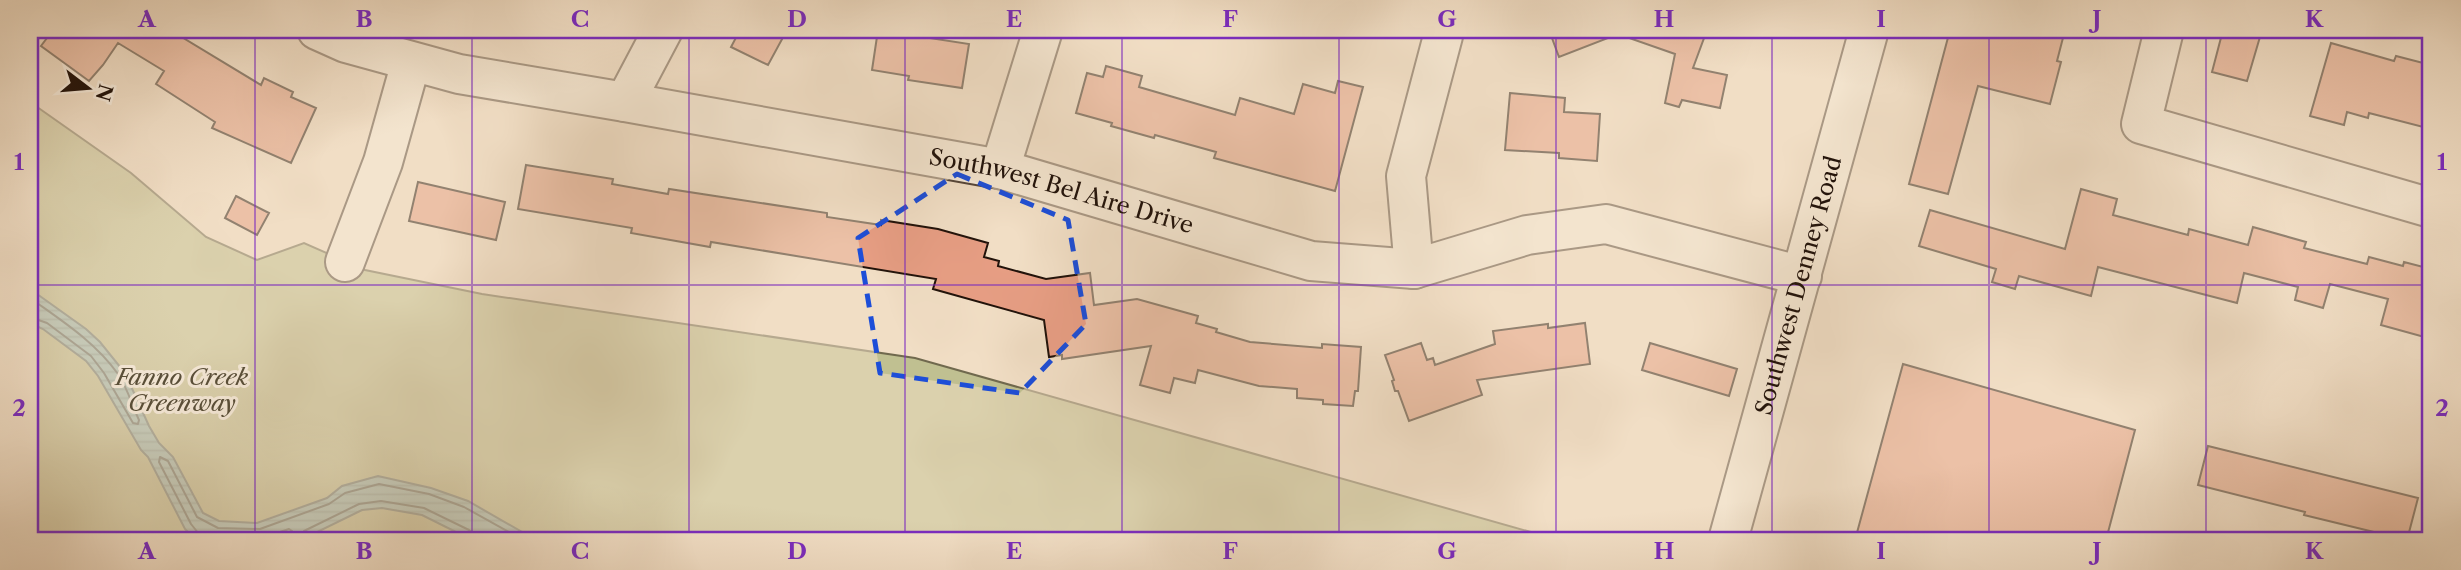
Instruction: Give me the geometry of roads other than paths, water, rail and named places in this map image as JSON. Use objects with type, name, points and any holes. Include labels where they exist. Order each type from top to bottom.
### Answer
[{"type":"street","name":"Southwest Bel Aire Drive","points":[[317,30],[346,43],[459,74],[1000,169],[1311,261],[1414,269],[1527,235],[1606,224],[1802,276]]},
{"type":"street","points":[[625,102],[663,30]]},
{"type":"street","points":[[1000,169],[1043,30]]},
{"type":"street","name":"Southwest Denney Road","points":[[1728,540],[1869,30]]},
{"type":"street","points":[[2164,30],[2141,124],[2431,208]]},
{"type":"street","points":[[1414,269],[1406,176],[1443,36]]},
{"type":"street","points":[[345,262],[383,162],[411,62]]},
{"type":"water","points":[[30,289],[100,342],[125,373],[149,426],[159,443],[173,457],[203,513],[219,521],[257,523],[327,498],[342,486],[378,476],[431,488],[468,501],[536,540],[472,540],[422,515],[382,508],[362,510],[301,540],[196,540],[185,529],[148,457],[141,450],[98,376],[86,361],[43,329],[30,323]]},
{"type":"park label","name":"Fanno Creek Greenway","points":[[182,390]]}]
